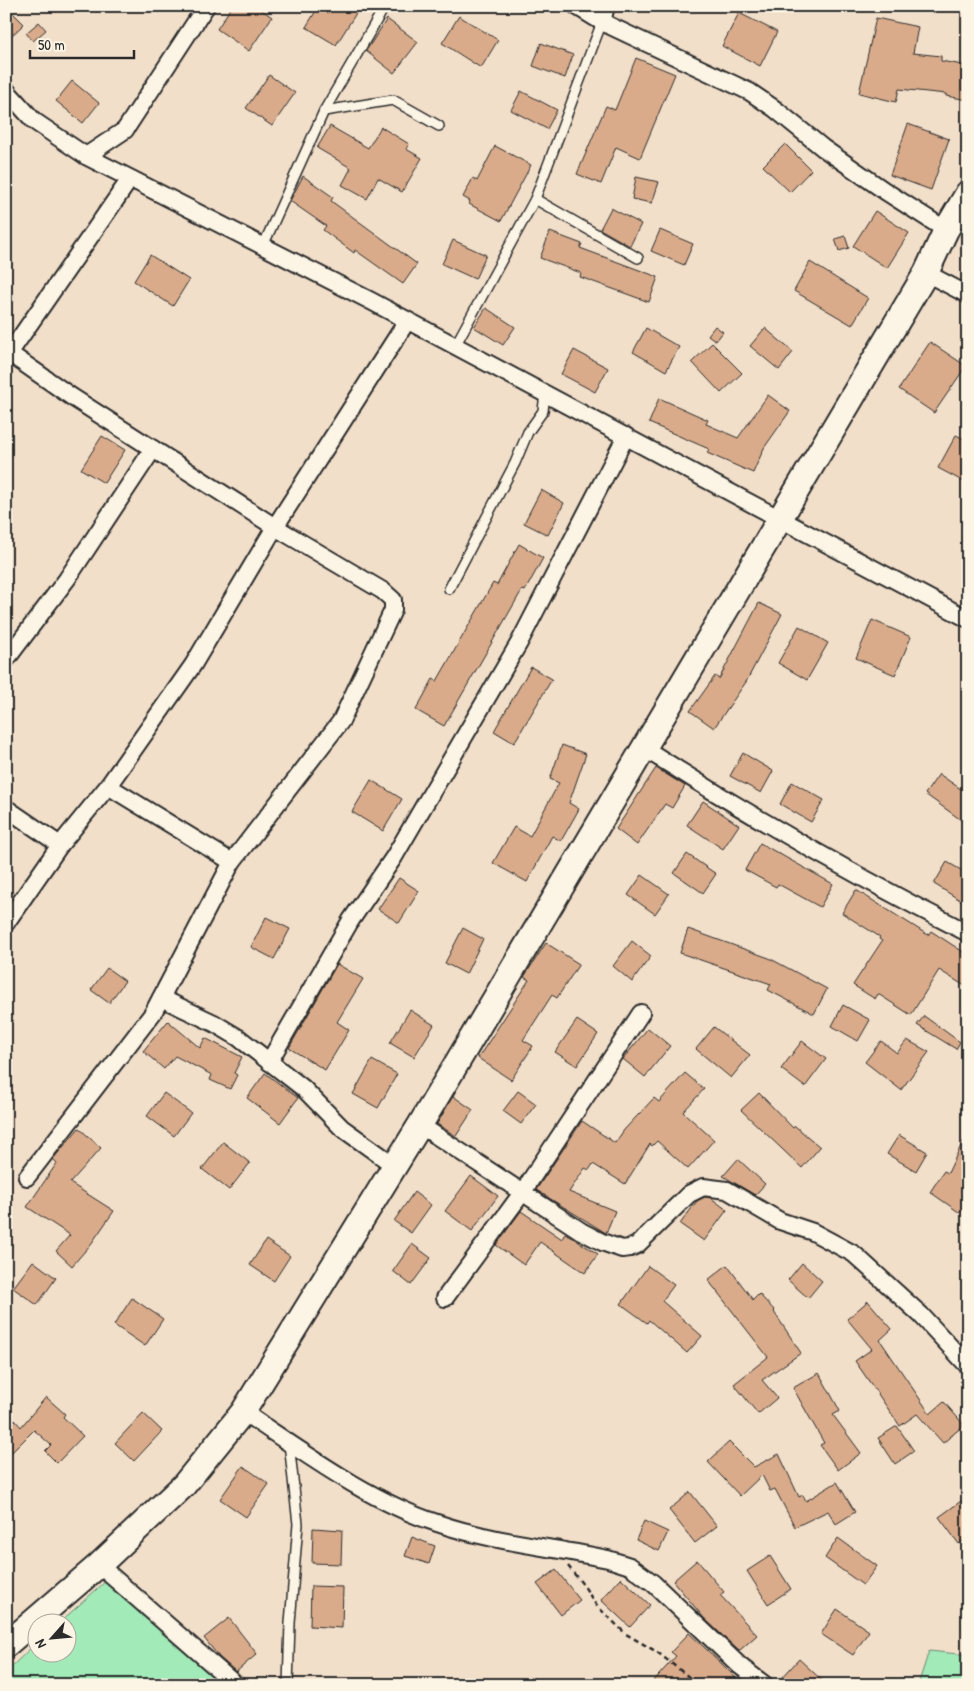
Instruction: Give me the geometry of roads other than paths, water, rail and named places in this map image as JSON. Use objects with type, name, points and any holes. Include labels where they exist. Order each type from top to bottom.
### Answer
[{"type":"street","points":[[86,156],[125,130],[206,6]]},
{"type":"street","points":[[576,6],[604,14],[750,92],[775,108],[823,148],[885,192],[946,230]]},
{"type":"street","points":[[6,90],[34,121],[86,156],[455,346],[780,517],[968,619]]},
{"type":"street","points":[[27,1177],[141,1029],[161,998],[232,862],[341,721],[393,610],[393,600],[383,591],[275,527],[7,354],[130,178]]},
{"type":"street","points":[[6,1645],[99,1565],[184,1485],[243,1412],[420,1125],[926,273],[946,230],[968,193]]},
{"type":"street","points":[[926,273],[968,295]]},
{"type":"street","points":[[6,922],[60,845],[108,786],[193,665],[275,527],[407,321]]},
{"type":"street","points":[[269,1062],[350,920],[400,849],[519,643],[626,436]]},
{"type":"street","points":[[6,660],[68,579],[153,449]]},
{"type":"street","points":[[644,748],[708,790],[808,847],[968,933]]},
{"type":"street","points":[[108,786],[232,862]]},
{"type":"street","points":[[6,808],[60,845]]},
{"type":"street","points":[[161,998],[214,1023],[239,1038],[303,1088],[342,1128],[395,1166]]},
{"type":"street","points":[[445,1298],[522,1193],[641,1013]]},
{"type":"street","points":[[420,1125],[581,1231],[602,1242],[622,1249],[637,1245],[689,1194],[702,1187],[727,1190],[780,1221],[813,1232],[854,1254],[921,1315],[968,1366]]},
{"type":"street","points":[[243,1412],[359,1486],[403,1510],[428,1520],[467,1532],[608,1559],[630,1566],[653,1583],[740,1666],[765,1685]]},
{"type":"street","points":[[99,1565],[236,1685]]},
{"type":"lane","points":[[263,246],[324,111],[385,6]]},
{"type":"lane","points":[[455,346],[535,199],[604,14]]},
{"type":"lane","points":[[324,111],[393,100],[439,126]]},
{"type":"lane","points":[[535,199],[638,258]]},
{"type":"lane","points":[[449,589],[515,463],[528,432],[542,411],[545,394]]},
{"type":"lane","points":[[288,1685],[290,1623],[298,1524],[289,1442]]}]
